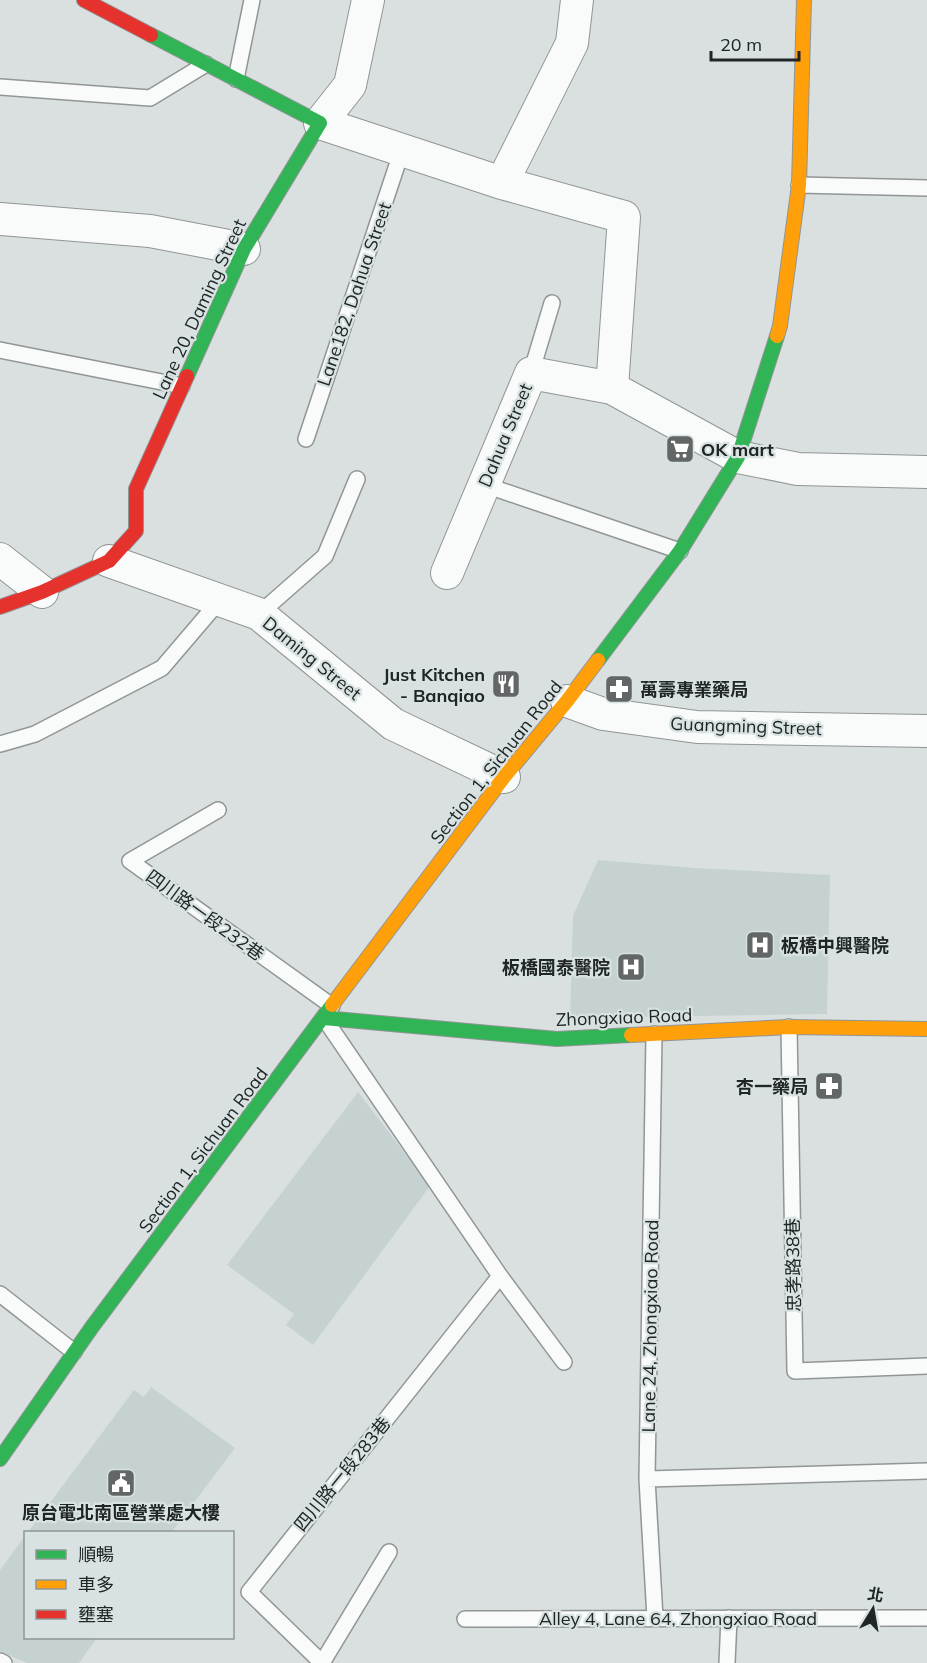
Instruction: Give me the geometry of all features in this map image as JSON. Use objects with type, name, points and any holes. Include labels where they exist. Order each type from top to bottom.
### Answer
[{"type":"main road","points":[[84,0],[320,123]]},
{"type":"main road","name":"Section 1, Sichuan Road","points":[[0,1459],[74,1352],[328,1012],[504,777],[567,701],[680,551],[738,457],[780,326],[800,184],[804,0]]},
{"type":"main road","name":"Lane 20, Daming Street","points":[[110,561],[136,531],[136,489],[244,249],[320,123]]},
{"type":"main road","points":[[0,607],[42,592],[110,561]]},
{"type":"main road","name":"Zhongxiao Road","points":[[328,1012],[557,1039],[789,1027],[927,1029]]},
{"type":"street","points":[[368,0],[350,85],[320,123],[502,183],[624,216],[612,388]]},
{"type":"street","points":[[502,183],[572,43],[577,0]]},
{"type":"street","points":[[0,219],[150,231],[244,249]]},
{"type":"street","name":"Dahua Street","points":[[447,573],[531,373],[612,388],[738,457],[798,469],[927,472]]},
{"type":"street","points":[[0,559],[42,592]]},
{"type":"street","name":"Daming Street","points":[[110,561],[259,614],[393,724],[504,777]]},
{"type":"street","name":"Guangming Street","points":[[567,701],[603,714],[697,728],[927,731]]},
{"type":"lane","points":[[236,80],[252,0]]},
{"type":"lane","points":[[0,87],[150,98],[206,64]]},
{"type":"lane","name":"Lane182, Dahua Street","points":[[306,439],[402,150]]},
{"type":"lane","points":[[800,184],[927,188]]},
{"type":"lane","points":[[531,373],[552,303]]},
{"type":"lane","points":[[0,350],[182,386]]},
{"type":"lane","points":[[259,614],[325,556],[357,479]]},
{"type":"lane","points":[[484,485],[680,551]]},
{"type":"lane","points":[[0,744],[35,734],[162,668],[220,600]]},
{"type":"lane","name":"四川路一段232巷","points":[[218,810],[130,861],[328,1012]]},
{"type":"lane","points":[[328,1012],[500,1276],[564,1362]]},
{"type":"lane","name":"忠孝路38巷","points":[[789,1027],[795,1371],[927,1366]]},
{"type":"lane","name":"Lane 24, Zhongxiao Road","points":[[654,1034],[647,1479],[655,1618]]},
{"type":"lane","name":"四川路一段283巷","points":[[322,1663],[249,1592],[500,1276]]},
{"type":"lane","points":[[0,1294],[74,1352]]},
{"type":"lane","points":[[647,1479],[927,1471]]},
{"type":"lane","points":[[322,1663],[388,1552]]},
{"type":"lane","points":[[727,1663],[729,1618]]},
{"type":"lane","name":"Alley 4, Lane 64, Zhongxiao Road","points":[[465,1619],[927,1618]]},
{"type":"shaded area","points":[[598,860],[830,875],[827,1014],[570,1018],[573,916]]},
{"type":"shaded area","points":[[358,1092],[430,1186],[313,1345],[286,1325],[294,1314],[227,1265]]},
{"type":"shaded area","name":"原台電北南區營業處大樓","points":[[151,1387],[235,1448],[173,1531],[29,1531],[134,1390],[144,1397]]},
{"type":"shaded area","points":[[24,1537],[24,1639],[96,1639],[79,1663],[27,1663],[0,1651],[0,1570]]},
{"type":"traffic: fast","points":[[151,35],[320,123],[244,249],[187,376]]},
{"type":"traffic: fast","points":[[598,660],[680,551],[738,457],[777,336]]},
{"type":"traffic: fast","points":[[0,1459],[92,1327],[332,1005]]},
{"type":"traffic: fast","points":[[324,1018],[557,1039],[631,1035]]},
{"type":"traffic: slow","points":[[777,336],[799,185],[804,0]]},
{"type":"traffic: slow","points":[[332,1005],[504,777],[598,660]]},
{"type":"traffic: slow","points":[[631,1035],[789,1027],[927,1029]]},
{"type":"traffic: jam","points":[[84,0],[151,35]]},
{"type":"traffic: jam","points":[[0,607],[42,592],[109,561],[136,531],[136,489],[187,376]]},
{"type":"place","name":"OK mart","points":[[680,449]]},
{"type":"place","name":"Just Kitchen - Banqiao","points":[[506,684]]},
{"type":"place","name":"萬壽專業藥局","points":[[619,689]]},
{"type":"place","name":"板橋中興醫院","points":[[760,945]]},
{"type":"place","name":"板橋國泰醫院","points":[[631,967]]},
{"type":"place","name":"杏一藥局","points":[[829,1086]]},
{"type":"place","name":"原台電北南區營業處大樓","points":[[121,1483]]}]
